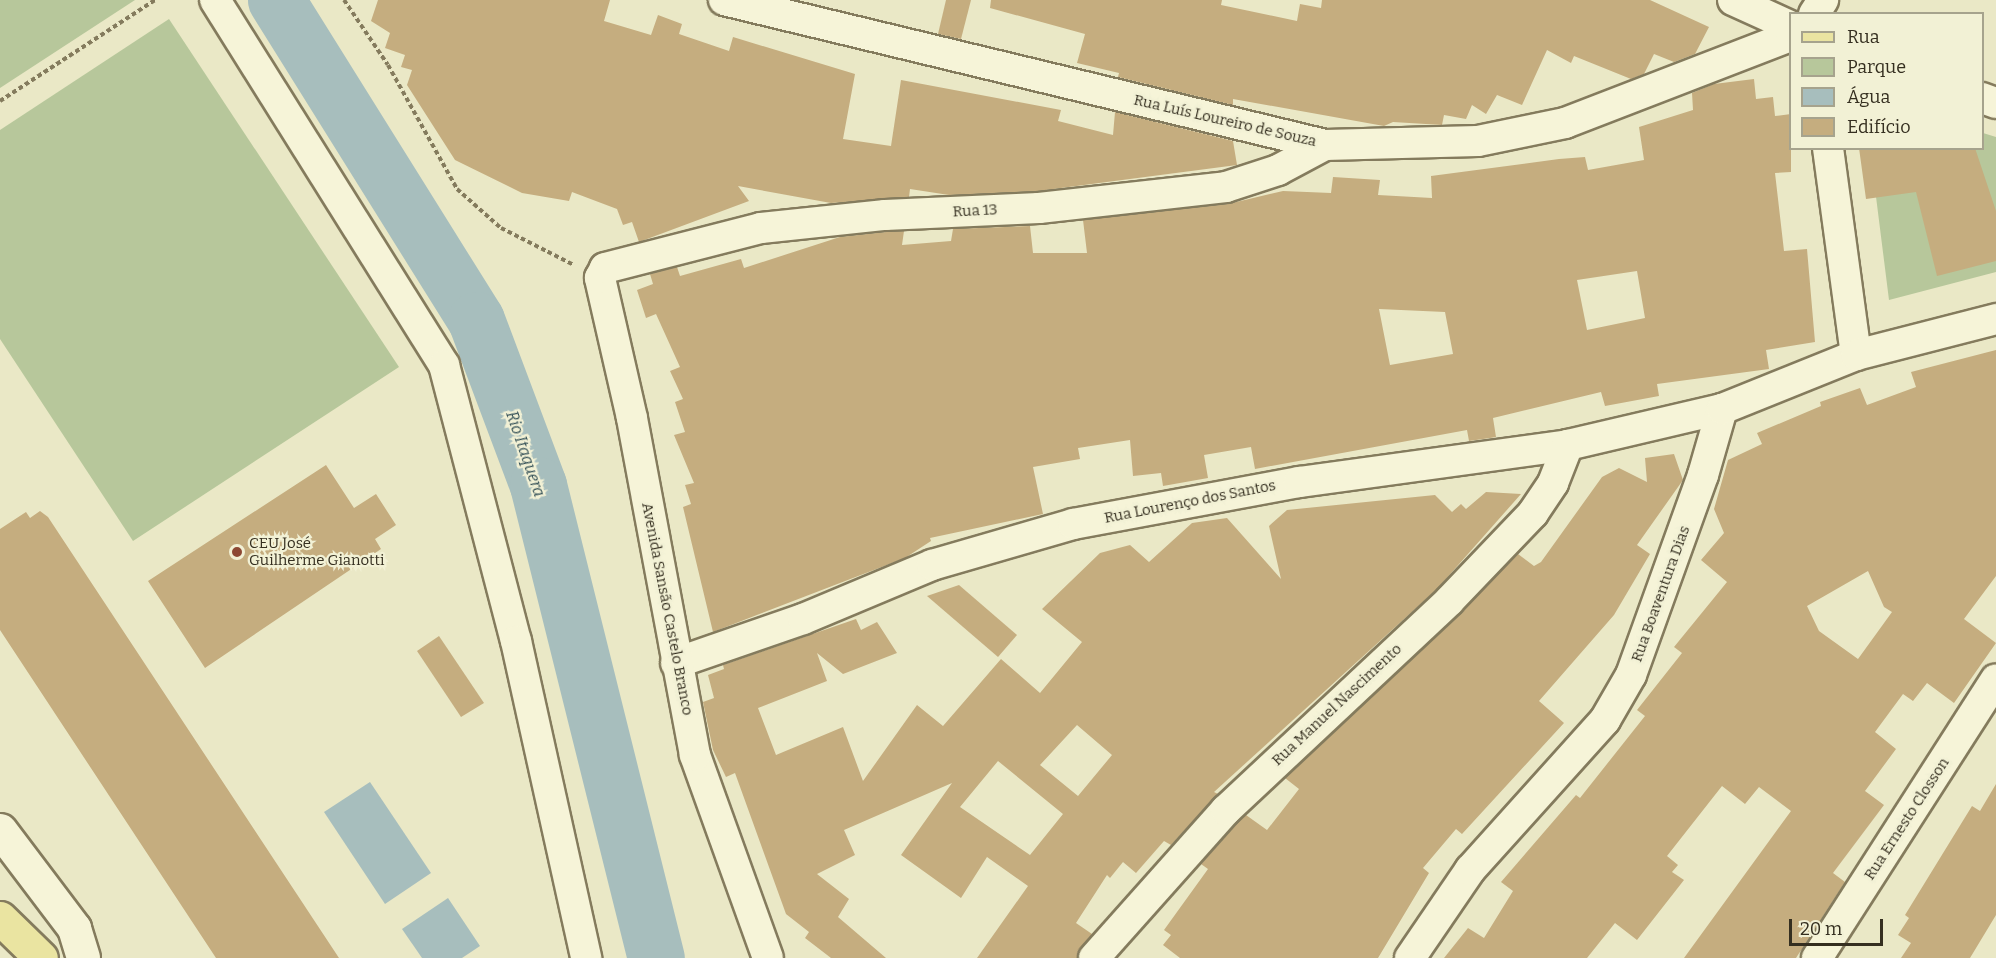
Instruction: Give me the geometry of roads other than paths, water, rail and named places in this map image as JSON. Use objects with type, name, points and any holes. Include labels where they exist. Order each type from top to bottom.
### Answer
[{"type":"main road","points":[[0,918],[40,958]]},
{"type":"street","points":[[215,0],[444,365],[516,641],[586,958]]},
{"type":"street","name":"Rua Luís Loureiro de Souza","points":[[724,0],[1325,145],[1478,141],[1565,123],[1789,37]]},
{"type":"street","points":[[1733,0],[1789,25]]},
{"type":"street","name":"Rua 13","points":[[610,270],[761,228],[885,215],[1039,208],[1226,187],[1278,170],[1325,145]]},
{"type":"street","points":[[1828,150],[1856,356]]},
{"type":"street","name":"Avenida Sansão Castelo Branco","points":[[610,270],[632,418],[695,755],[768,958]]},
{"type":"street","points":[[1722,409],[1856,356],[1996,319]]},
{"type":"street","name":"Rua Lourenço dos Santos","points":[[676,663],[803,619],[932,565],[1073,524],[1299,482],[1568,445],[1722,409]]},
{"type":"street","name":"Rua Boaventura Dias","points":[[1410,958],[1470,870],[1560,774],[1605,720],[1625,684],[1650,628],[1722,409]]},
{"type":"street","name":"Rua Manuel Nascimento","points":[[1094,958],[1226,810],[1449,601],[1533,513],[1553,483],[1568,445]]},
{"type":"street","name":"Rua Ernesto Closson","points":[[1817,958],[1996,679]]},
{"type":"street","points":[[0,830],[74,928],[83,958]]},
{"type":"water","points":[[370,782],[431,873],[385,904],[324,812]]},
{"type":"water","points":[[448,898],[480,946],[462,958],[422,958],[402,929]]},
{"type":"waterway","name":"Rio Itaquera","points":[[276,0],[476,320],[538,485],[656,958]]},
{"type":"place","name":"CEU José Guilherme Gianotti","points":[[237,552]]}]
